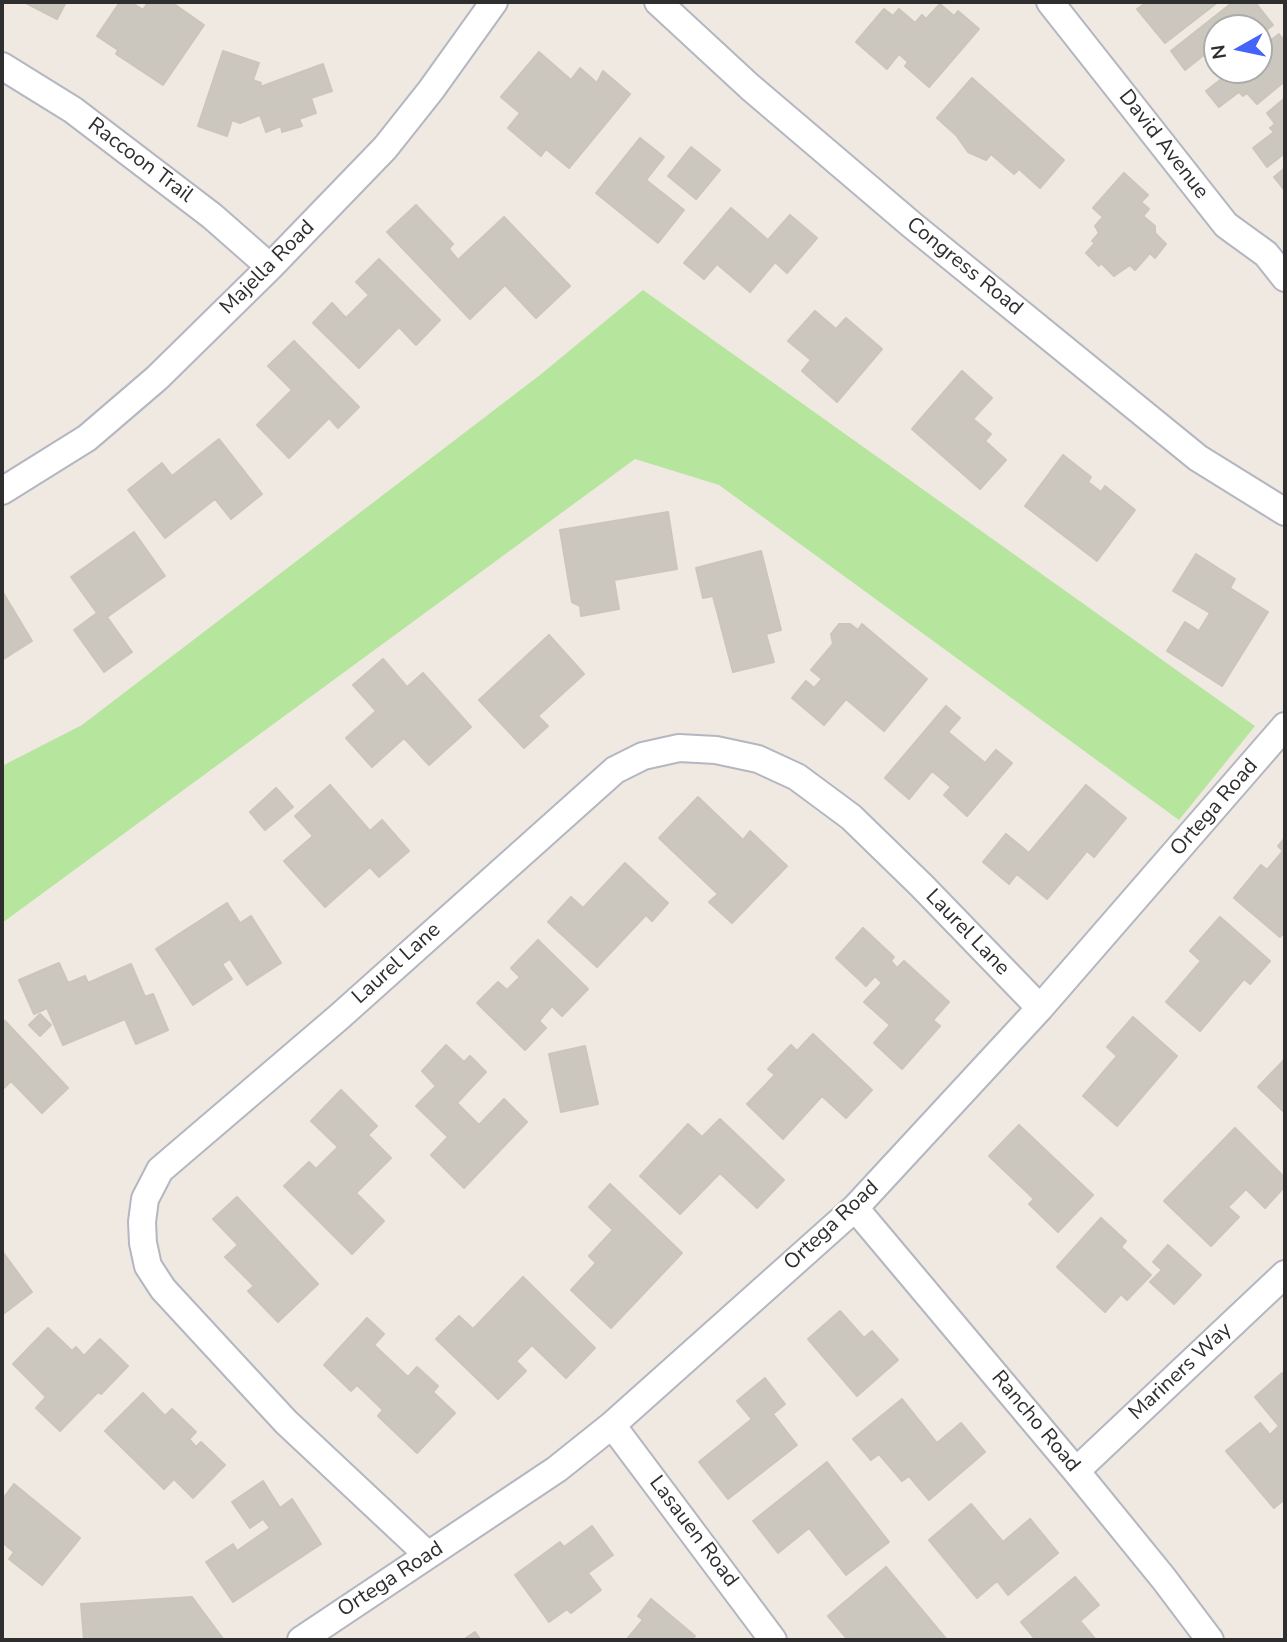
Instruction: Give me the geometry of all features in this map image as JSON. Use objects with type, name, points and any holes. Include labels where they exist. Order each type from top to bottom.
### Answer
[{"type":"street","name":"Majella Road","points":[[2,491],[87,438],[157,378],[270,267],[385,148],[431,90],[494,2]]},
{"type":"street","name":"Congress Road","points":[[658,2],[750,87],[912,225],[1198,458],[1285,512]]},
{"type":"street","name":"David Avenue","points":[[1050,2],[1226,225],[1266,254],[1285,278]]},
{"type":"street","name":"Raccoon Trail","points":[[2,66],[73,110],[212,216],[270,267]]},
{"type":"street","name":"Ortega Road","points":[[301,1640],[557,1469],[612,1424],[855,1208],[1040,1008],[1285,726]]},
{"type":"street","name":"Laurel Lane","points":[[428,1556],[286,1422],[163,1289],[148,1266],[142,1222],[145,1199],[160,1170],[339,1017],[615,770],[643,756],[679,748],[716,750],[758,759],[797,777],[851,817],[1040,1008]]},
{"type":"street","name":"Rancho Road","points":[[855,1208],[1164,1578],[1210,1640]]},
{"type":"street","name":"Mariners Way","points":[[1076,1471],[1285,1274]]},
{"type":"street","name":"Lasauen Road","points":[[612,1424],[773,1640]]},
{"type":"green space","points":[[643,290],[1255,726],[1179,820],[719,485],[635,459],[2,923],[2,766],[82,725],[540,375]]},
{"type":"building","points":[[24,2],[66,2],[57,19]]},
{"type":"building","points":[[120,2],[131,2],[143,10],[148,2],[174,2],[204,25],[163,85],[116,54],[118,50],[97,36]]},
{"type":"building","points":[[1147,2],[1218,2],[1165,43],[1137,9]]},
{"type":"building","points":[[1233,2],[1255,2],[1264,14],[1218,14]]},
{"type":"building","points":[[940,4],[954,16],[958,11],[979,29],[929,87],[905,66],[908,62],[899,54],[887,69],[856,42],[884,9],[893,16],[899,9],[915,23],[922,15],[926,19]]},
{"type":"building","points":[[1203,26],[1203,56],[1185,70],[1171,51]]},
{"type":"building","points":[[1279,34],[1285,42],[1285,81],[1257,104],[1247,93],[1243,96],[1239,92],[1219,107],[1206,91],[1215,84],[1273,84],[1273,38]]},
{"type":"building","points":[[223,51],[259,63],[253,80],[261,83],[260,87],[323,64],[332,91],[311,98],[316,113],[299,119],[302,126],[282,132],[281,126],[266,132],[260,115],[240,123],[232,120],[227,136],[198,126]]},
{"type":"building","points":[[539,52],[571,80],[580,68],[597,83],[603,71],[630,94],[569,168],[546,149],[541,156],[508,128],[520,113],[501,97]]},
{"type":"building","points":[[972,78],[1064,160],[1040,188],[1019,169],[1014,174],[991,154],[986,160],[968,152],[956,135],[937,118]]},
{"type":"building","points":[[1285,98],[1285,153],[1267,167],[1253,148],[1274,132],[1270,128],[1275,124],[1267,113]]},
{"type":"building","points":[[640,138],[664,157],[646,180],[684,210],[658,243],[596,193]]},
{"type":"building","points":[[691,147],[720,170],[696,199],[668,176]]},
{"type":"building","points":[[1285,168],[1285,191],[1274,177]]},
{"type":"building","points":[[1124,173],[1148,195],[1141,202],[1149,209],[1143,216],[1155,226],[1155,233],[1166,244],[1155,258],[1150,253],[1135,270],[1130,265],[1114,276],[1086,253],[1095,243],[1092,241],[1099,233],[1095,226],[1103,217],[1093,208]]},
{"type":"building","points":[[416,205],[453,244],[449,249],[458,260],[504,217],[570,286],[536,318],[505,285],[470,319],[387,232]]},
{"type":"building","points":[[731,208],[768,240],[790,215],[817,238],[787,273],[775,262],[750,292],[717,264],[704,279],[684,263]]},
{"type":"building","points":[[379,259],[440,320],[416,345],[399,327],[359,368],[313,323],[332,303],[346,318],[369,295],[356,282]]},
{"type":"building","points":[[815,311],[836,329],[846,318],[882,349],[837,402],[802,371],[811,360],[788,341]]},
{"type":"building","points":[[294,341],[359,407],[338,428],[329,418],[289,458],[257,425],[292,390],[268,366]]},
{"type":"building","points":[[962,371],[992,398],[973,419],[991,434],[985,441],[1006,460],[980,489],[912,429]]},
{"type":"building","points":[[219,439],[262,494],[231,519],[215,499],[165,538],[128,490],[162,463],[172,476]]},
{"type":"building","points":[[1063,455],[1091,477],[1088,482],[1101,492],[1105,486],[1135,510],[1097,561],[1025,506]]},
{"type":"building","points":[[668,512],[677,569],[614,580],[619,609],[581,616],[580,606],[572,602],[560,530]]},
{"type":"building","points":[[134,532],[165,576],[107,617],[132,652],[104,672],[74,630],[97,613],[71,577]]},
{"type":"building","points":[[761,551],[781,630],[766,634],[774,662],[733,672],[713,596],[703,598],[696,568]]},
{"type":"building","points":[[1196,554],[1235,579],[1230,588],[1268,612],[1222,686],[1167,651],[1185,622],[1199,631],[1210,613],[1173,591]]},
{"type":"building","points":[[2,591],[32,641],[2,660]]},
{"type":"building","points":[[839,624],[850,624],[858,630],[862,624],[927,679],[884,731],[846,699],[824,725],[792,698],[806,681],[814,688],[822,679],[811,670],[833,644],[831,634]]},
{"type":"building","points":[[549,635],[584,674],[538,716],[548,726],[524,748],[479,700]]},
{"type":"building","points":[[383,659],[407,687],[423,673],[471,727],[429,765],[404,738],[372,767],[346,738],[376,711],[353,685]]},
{"type":"building","points":[[946,706],[960,718],[948,732],[985,763],[996,750],[1012,763],[967,816],[944,795],[951,787],[932,771],[909,799],[885,778]]},
{"type":"building","points":[[330,785],[370,831],[382,820],[409,851],[379,877],[370,867],[325,907],[284,861],[313,836],[295,816]]},
{"type":"building","points":[[1086,785],[1126,818],[1094,857],[1087,851],[1047,899],[1017,874],[1009,884],[983,862],[1006,834],[1029,853]]},
{"type":"building","points":[[276,788],[293,807],[265,830],[250,812]]},
{"type":"building","points":[[698,797],[743,840],[750,831],[787,866],[732,923],[709,902],[718,894],[659,838]]},
{"type":"building","points":[[1285,838],[1285,931],[1280,937],[1234,898],[1261,865],[1267,870],[1283,851],[1278,846]]},
{"type":"building","points":[[625,863],[668,903],[652,921],[646,915],[597,967],[548,922],[571,897],[583,908]]},
{"type":"building","points":[[227,903],[240,923],[251,916],[281,963],[247,985],[230,959],[222,964],[232,979],[193,1005],[156,949]]},
{"type":"building","points":[[1220,917],[1270,961],[1250,984],[1244,979],[1200,1031],[1166,1002],[1201,961],[1190,951]]},
{"type":"building","points":[[863,928],[894,957],[891,961],[897,968],[904,961],[949,1002],[933,1020],[940,1026],[902,1069],[874,1043],[890,1025],[864,1002],[882,983],[875,976],[866,986],[836,958]]},
{"type":"building","points":[[538,940],[588,989],[562,1016],[552,1006],[539,1021],[546,1028],[525,1050],[477,1003],[498,982],[507,990],[520,977],[511,968]]},
{"type":"building","points":[[59,963],[68,983],[85,976],[88,983],[131,964],[145,997],[153,994],[168,1030],[136,1044],[125,1019],[63,1045],[47,1008],[34,1014],[19,980]]},
{"type":"building","points":[[40,1014],[51,1025],[40,1036],[29,1025]]},
{"type":"building","points":[[1133,1017],[1177,1056],[1117,1126],[1083,1096],[1117,1056],[1107,1047]]},
{"type":"building","points":[[5,1021],[68,1088],[42,1113],[11,1081],[2,1090],[2,1024]]},
{"type":"building","points":[[813,1034],[872,1090],[846,1118],[822,1096],[783,1139],[747,1104],[775,1075],[768,1069],[791,1045],[797,1051]]},
{"type":"building","points":[[446,1045],[464,1062],[470,1056],[486,1072],[457,1103],[479,1125],[504,1099],[527,1122],[464,1188],[431,1155],[448,1137],[416,1106],[436,1086],[422,1071]]},
{"type":"building","points":[[585,1046],[598,1104],[561,1112],[549,1054]]},
{"type":"building","points":[[1285,1059],[1285,1113],[1258,1087]]},
{"type":"building","points":[[341,1090],[377,1126],[368,1135],[391,1158],[356,1193],[384,1221],[352,1254],[284,1186],[309,1162],[316,1169],[338,1147],[311,1121]]},
{"type":"building","points":[[720,1119],[784,1180],[757,1208],[720,1173],[680,1214],[640,1176],[688,1124],[702,1137]]},
{"type":"building","points":[[1019,1125],[1093,1195],[1058,1232],[1029,1204],[1034,1199],[989,1156]]},
{"type":"building","points":[[1235,1128],[1285,1178],[1285,1186],[1265,1208],[1246,1189],[1228,1207],[1239,1217],[1211,1246],[1164,1201]]},
{"type":"building","points":[[610,1184],[682,1253],[611,1328],[571,1290],[596,1263],[589,1256],[613,1230],[589,1207]]},
{"type":"building","points":[[237,1197],[318,1284],[278,1322],[248,1291],[254,1286],[225,1257],[238,1245],[213,1219]]},
{"type":"building","points":[[1101,1218],[1126,1241],[1121,1247],[1151,1275],[1127,1300],[1121,1294],[1105,1312],[1057,1267]]},
{"type":"building","points":[[1168,1245],[1201,1275],[1174,1304],[1150,1282],[1162,1270],[1153,1262]]},
{"type":"building","points":[[2,1251],[32,1292],[2,1315]]},
{"type":"building","points":[[523,1277],[595,1348],[566,1378],[532,1345],[516,1361],[526,1371],[498,1399],[436,1339],[459,1316],[473,1329]]},
{"type":"building","points":[[840,1311],[864,1338],[872,1331],[898,1360],[857,1396],[808,1339]]},
{"type":"building","points":[[367,1318],[384,1334],[374,1345],[408,1377],[417,1367],[438,1386],[433,1392],[455,1413],[417,1453],[378,1416],[383,1410],[357,1385],[351,1391],[324,1365]]},
{"type":"building","points":[[48,1328],[72,1351],[76,1347],[84,1356],[100,1339],[128,1366],[60,1431],[36,1408],[46,1397],[13,1364]]},
{"type":"building","points":[[1282,1373],[1285,1377],[1285,1499],[1274,1508],[1226,1451],[1260,1423],[1270,1435],[1279,1426],[1255,1397]]},
{"type":"building","points":[[765,1378],[785,1404],[773,1414],[797,1445],[728,1499],[699,1462],[752,1419],[737,1401]]},
{"type":"building","points":[[143,1393],[165,1416],[172,1409],[196,1432],[189,1439],[196,1447],[201,1442],[225,1465],[193,1498],[174,1479],[164,1489],[105,1431]]},
{"type":"building","points":[[902,1399],[937,1443],[961,1423],[985,1452],[929,1500],[909,1476],[902,1481],[879,1454],[871,1460],[853,1439]]},
{"type":"building","points":[[827,1462],[889,1542],[846,1575],[809,1528],[778,1553],[753,1521]]},
{"type":"building","points":[[263,1481],[280,1508],[292,1499],[321,1544],[233,1602],[206,1562],[233,1544],[237,1551],[270,1528],[263,1519],[250,1528],[232,1502]]},
{"type":"building","points":[[14,1484],[80,1538],[42,1585],[9,1559],[14,1552],[2,1542],[2,1500]]},
{"type":"building","points":[[971,1504],[1003,1542],[1030,1519],[1058,1553],[1008,1595],[997,1581],[977,1598],[929,1540]]},
{"type":"building","points":[[592,1526],[613,1555],[588,1573],[601,1590],[571,1613],[567,1609],[549,1622],[515,1575],[560,1542],[564,1547]]},
{"type":"building","points":[[886,1567],[947,1640],[848,1640],[828,1616]]},
{"type":"building","points":[[1075,1577],[1099,1605],[1080,1621],[1096,1640],[1036,1640],[1021,1622]]},
{"type":"building","points":[[192,1597],[224,1640],[84,1640],[81,1604]]},
{"type":"building","points":[[651,1599],[695,1636],[692,1640],[627,1639],[643,1620],[638,1616]]},
{"type":"building","points":[[475,1632],[481,1640],[463,1640]]}]
